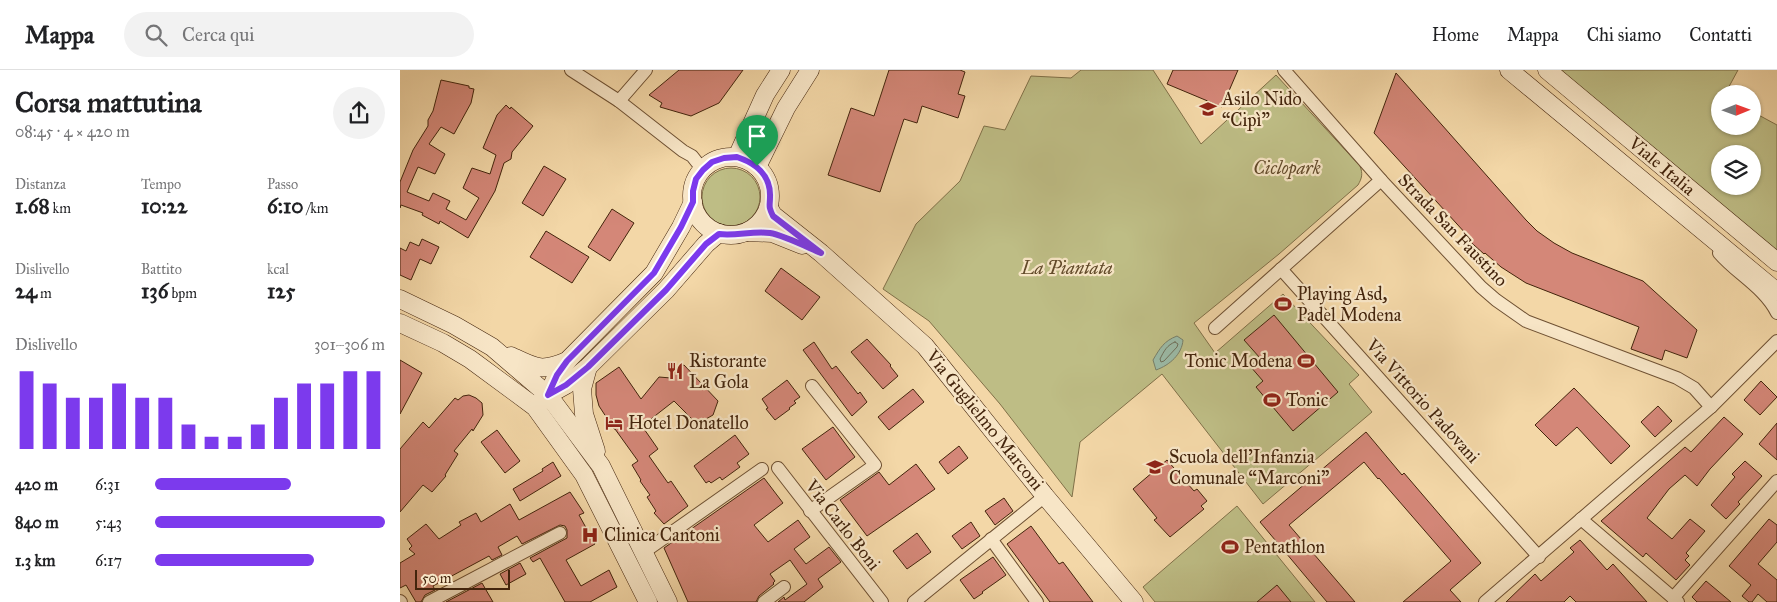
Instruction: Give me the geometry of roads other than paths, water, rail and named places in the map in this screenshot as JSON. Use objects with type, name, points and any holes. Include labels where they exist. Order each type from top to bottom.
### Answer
[{"type":"street","points":[[571,70],[620,101],[683,152],[692,156],[703,170]]},
{"type":"street","points":[[737,157],[765,95],[782,70]]},
{"type":"street","points":[[757,166],[786,108],[810,70]]},
{"type":"street","name":"Strada San Faustino","points":[[1284,70],[1381,180],[1481,287],[1510,310],[1526,320],[1550,330],[1677,378],[1694,388],[1711,407]]},
{"type":"street","name":"Viale Italia","points":[[1509,70],[1777,292]]},
{"type":"street","name":"Viale Italia","points":[[1546,70],[1777,262]]},
{"type":"street","points":[[620,101],[641,71]]},
{"type":"street","points":[[737,157],[748,160],[757,166],[769,186],[770,197],[769,208],[760,222],[747,232],[733,236],[719,234],[707,227],[698,216],[693,202],[696,179],[703,170],[712,162],[724,158],[737,157]]},
{"type":"street","points":[[1215,328],[1381,180]]},
{"type":"street","points":[[541,401],[567,361],[654,273],[681,227],[693,202]]},
{"type":"street","name":"Via Guglielmo Marconi","points":[[769,208],[773,216],[821,253],[926,346],[1045,496],[1134,602]]},
{"type":"street","name":"Viale Italia","points":[[1697,226],[1726,261],[1769,299],[1777,313]]},
{"type":"street","name":"Via Guglielmo Marconi","points":[[747,232],[772,233],[821,253]]},
{"type":"street","points":[[541,401],[566,385],[588,367],[666,290],[706,244],[719,234]]},
{"type":"street","name":"Via Vittorio Padovani","points":[[1281,269],[1539,557]]},
{"type":"street","points":[[400,299],[454,324],[492,347],[530,365],[549,369],[567,361]]},
{"type":"street","points":[[400,323],[443,343],[541,401],[584,474],[648,602]]},
{"type":"street","points":[[1485,602],[1711,407],[1773,345],[1777,335]]},
{"type":"street","points":[[492,347],[601,466]]},
{"type":"street","points":[[588,367],[582,389],[584,414],[601,466],[668,602]]},
{"type":"street","points":[[810,511],[875,465],[812,386]]},
{"type":"street","name":"Via Carlo Boni","points":[[778,468],[882,602]]},
{"type":"street","points":[[644,552],[762,469]]},
{"type":"street","points":[[1581,519],[1676,600],[1777,481]]},
{"type":"street","points":[[914,602],[1045,496]]},
{"type":"street","points":[[429,602],[560,533]]},
{"type":"street","points":[[991,539],[1037,602]]},
{"type":"street","points":[[764,602],[784,587]]},
{"type":"water","points":[[1177,336],[1183,340],[1178,354],[1166,365],[1156,370],[1153,360],[1163,345]]},
{"type":"place","name":"Asilo Nido “Cipì”","points":[[1208,109]]},
{"type":"place","name":"Playing Asd, Padel Modena","points":[[1283,304]]},
{"type":"place","name":"Tonic Modena","points":[[1306,361]]},
{"type":"place","name":"Ristorante La Gola","points":[[675,371]]},
{"type":"place","name":"Tonic","points":[[1272,400]]},
{"type":"place","name":"Hotel Donatello","points":[[614,423]]},
{"type":"place","name":"Scuola dell’Infanzia Comunale “Marconi”","points":[[1155,467]]},
{"type":"place","name":"Clinica Cantoni","points":[[590,535]]},
{"type":"place","name":"Pentathlon","points":[[1230,547]]},
{"type":"park label","name":"Ciclopark","points":[[1287,168]]},
{"type":"park label","name":"La Piantata","points":[[1067,268]]}]
